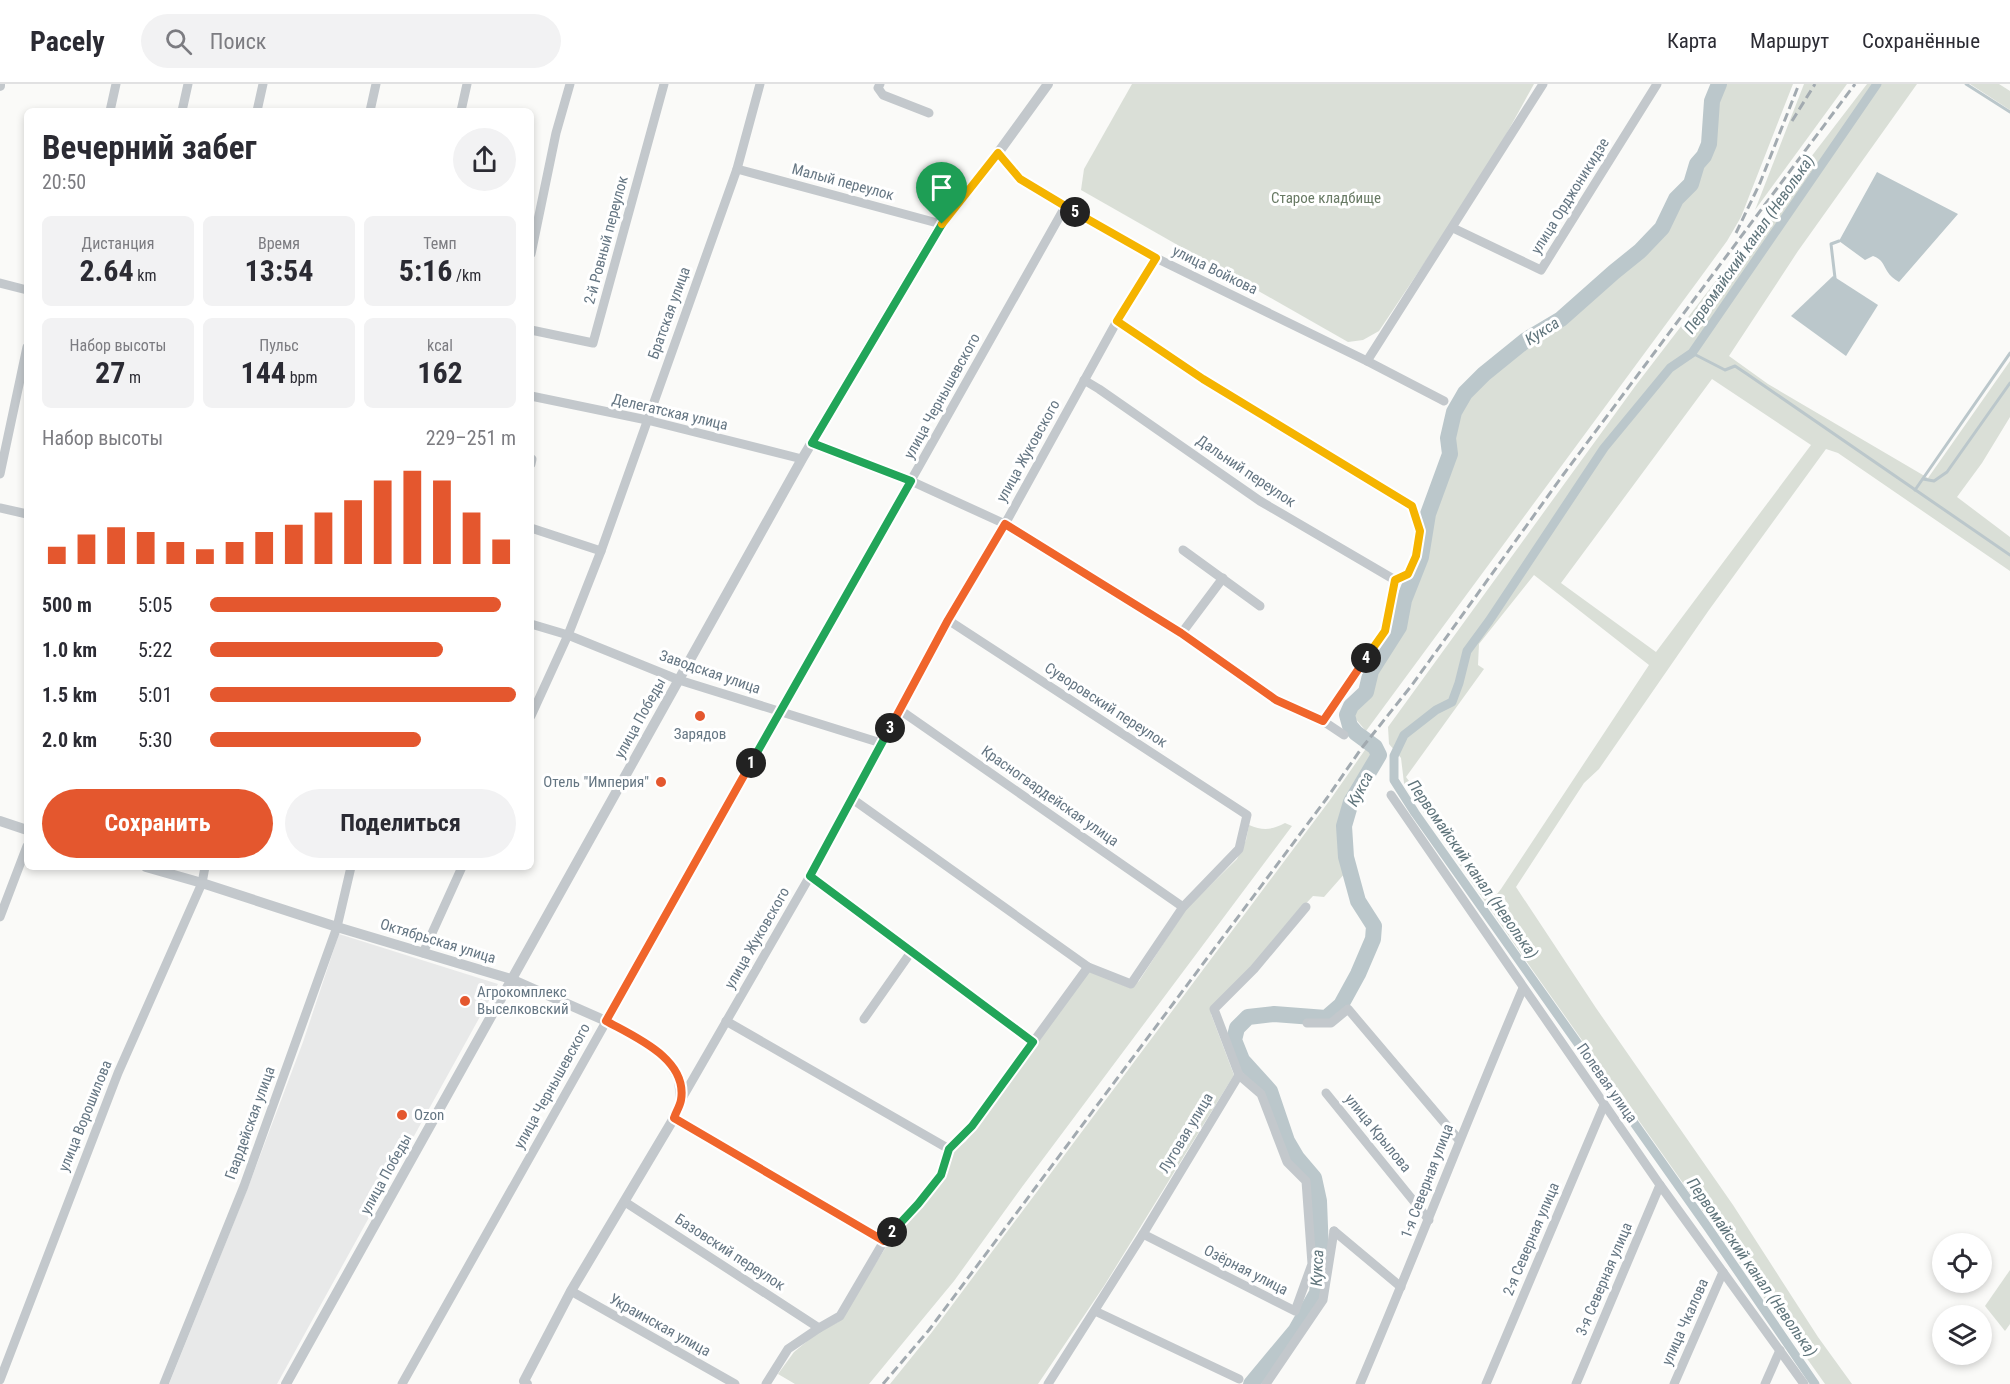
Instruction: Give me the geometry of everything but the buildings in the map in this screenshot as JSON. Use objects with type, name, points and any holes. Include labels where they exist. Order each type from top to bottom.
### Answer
[{"type":"street","points":[[111,108],[116,84]]},
{"type":"street","points":[[183,108],[188,84]]},
{"type":"street","points":[[258,108],[263,84]]},
{"type":"street","points":[[371,108],[376,84]]},
{"type":"street","points":[[462,108],[467,84]]},
{"type":"street","points":[[534,239],[556,133],[570,84]]},
{"type":"street","name":"2-й Ровный переулок","points":[[534,331],[593,343],[664,84]]},
{"type":"street","name":"Братская улица","points":[[534,709],[568,635],[601,551],[737,169],[760,84]]},
{"type":"street","points":[[880,84],[878,88],[884,95],[929,113]]},
{"type":"street","name":"улица Победы","points":[[286,1384],[802,459],[942,224],[1048,84]]},
{"type":"street","points":[[1367,361],[1543,84]]},
{"type":"street","name":"улица Орджоникидзе","points":[[1452,228],[1541,270],[1657,84]]},
{"type":"street","name":"улица Войкова","points":[[998,153],[1020,179],[1156,258],[1444,401]]},
{"type":"street","name":"Малый переулок","points":[[737,169],[942,224]]},
{"type":"street","name":"улица Чернышевского","points":[[402,1384],[1065,207]]},
{"type":"street","name":"улица Жуковского","points":[[524,1383],[571,1291],[674,1118],[681,1100],[810,876],[948,620],[1005,524],[1117,321],[1156,258]]},
{"type":"street","points":[[0,283],[24,289]]},
{"type":"street","points":[[1117,321],[1203,379],[1412,506],[1420,531],[1416,556],[1408,574],[1395,580],[1385,631],[1323,721]]},
{"type":"street","points":[[0,474],[24,361]]},
{"type":"street","name":"Дальний переулок","points":[[1084,380],[1100,388],[1260,501],[1395,580]]},
{"type":"street","name":"Делегатская улица","points":[[534,397],[647,420],[802,459]]},
{"type":"street","points":[[812,443],[911,481],[1005,524],[1181,633],[1276,700],[1323,721],[1344,735]]},
{"type":"street","points":[[0,508],[24,513]]},
{"type":"street","points":[[534,529],[601,551]]},
{"type":"street","points":[[1183,550],[1260,606]]},
{"type":"street","points":[[1181,633],[1223,578]]},
{"type":"street","name":"Суворовский переулок","points":[[948,620],[1247,816],[1239,849],[1183,907]]},
{"type":"street","name":"Заводская улица","points":[[534,625],[568,635],[679,680],[881,743]]},
{"type":"street","name":"Красногвардейская улица","points":[[900,710],[1183,907]]},
{"type":"street","name":"Полевая улица","points":[[1391,795],[1660,1185],[1804,1384]]},
{"type":"street","points":[[851,798],[1088,967],[1131,984],[1183,907]]},
{"type":"street","points":[[0,821],[24,829]]},
{"type":"street","points":[[0,917],[24,854]]},
{"type":"street","name":"Октябрьская улица","points":[[156,870],[511,979],[606,1021],[651,1046],[669,1062],[679,1079],[681,1100]]},
{"type":"street","name":"улица Ворошилова","points":[[0,1380],[118,1073],[202,883],[204,870]]},
{"type":"street","name":"Гвардейская улица","points":[[164,1384],[244,1186],[337,927],[350,870]]},
{"type":"street","points":[[423,953],[461,870]]},
{"type":"street","points":[[810,876],[1033,1042]]},
{"type":"street","points":[[1239,1075],[1214,1009],[1254,969],[1306,907]]},
{"type":"street","points":[[864,1019],[911,952]]},
{"type":"street","points":[[766,1384],[788,1349],[840,1316],[884,1241],[941,1175],[949,1149],[972,1126],[1088,967]]},
{"type":"street","name":"1-я Северная улица","points":[[1360,1384],[1523,988]]},
{"type":"street","points":[[1307,1023],[1331,1023],[1348,1009],[1459,1140]]},
{"type":"street","points":[[726,1021],[949,1149]]},
{"type":"street","name":"Луговая улица","points":[[1048,1384],[1143,1234],[1239,1075]]},
{"type":"street","name":"Озёрная улица","points":[[1143,1234],[1294,1311],[1312,1264],[1306,1181],[1287,1162],[1261,1094],[1239,1075]]},
{"type":"street","name":"улица Крылова","points":[[1326,1093],[1429,1220]]},
{"type":"street","name":"2-я Северная улица","points":[[1486,1384],[1604,1105]]},
{"type":"street","points":[[674,1118],[884,1241]]},
{"type":"street","name":"3-я Северная улица","points":[[1576,1384],[1660,1185]]},
{"type":"street","name":"Базовский переулок","points":[[626,1202],[819,1328]]},
{"type":"street","points":[[1266,1384],[1323,1300],[1334,1231],[1401,1287]]},
{"type":"street","name":"улица Чкалова","points":[[1674,1384],[1723,1272]]},
{"type":"street","name":"Украинская улица","points":[[571,1291],[735,1384]]},
{"type":"street","points":[[1095,1311],[1239,1379]]},
{"type":"street","points":[[1765,1384],[1780,1350]]},
{"type":"shaded area","points":[[1877,172],[1958,214],[1899,282],[1889,274],[1878,259],[1873,256],[1865,260],[1839,241]]},
{"type":"shaded area","points":[[1833,276],[1878,305],[1846,356],[1791,316]]},
{"type":"shaded area","points":[[339,934],[498,984],[277,1384],[169,1384],[249,1185],[303,1042]]},
{"type":"green space","name":"Старое кладбище","points":[[1132,84],[1534,84],[1487,169],[1379,331],[1363,340],[1348,342],[1081,190],[1084,169]]},
{"type":"green space","points":[[1723,84],[1793,84],[1741,217],[1727,241],[1366,731],[1354,717],[1353,709],[1368,694],[1375,671],[1403,629],[1407,600],[1426,558],[1425,544],[1431,515],[1454,457],[1452,438],[1457,413],[1468,395],[1486,377],[1564,321],[1643,253],[1665,230],[1679,201],[1693,186],[1700,165],[1712,144],[1715,102]]},
{"type":"green space","points":[[1804,84],[1847,84],[1755,210]]},
{"type":"green space","points":[[1867,84],[1917,84],[1798,251],[1729,356],[1768,384],[1928,478],[2010,361],[2010,417],[1982,463],[1957,497],[2010,537],[2010,571],[1838,453],[1826,449],[1709,610],[1599,769],[1584,783],[1516,887],[1596,1008],[1733,1205],[1818,1337],[1852,1384],[1825,1384],[1422,810],[1404,783],[1401,758],[1389,744],[1388,727],[1636,385]],"holes":[[[1712,379],[1811,445],[1656,652],[1561,583]],[[1534,575],[1649,665],[1501,889],[1497,894],[1493,894],[1406,777],[1484,669],[1478,665],[1479,644]]]},
{"type":"green space","points":[[1970,84],[1999,84],[2010,91],[2010,110]]},
{"type":"green space","points":[[1367,747],[1375,758],[1341,815],[1340,836],[1346,872],[1324,897],[1313,896],[1284,927],[1252,968],[1213,1007],[1211,1014],[1234,1075],[1104,1286],[1038,1384],[890,1384],[932,1332],[1330,800]]},
{"type":"green space","points":[[1285,823],[1292,826],[954,1281],[869,1384],[795,1384],[778,1374],[794,1352],[817,1333],[838,1322],[888,1244],[953,1152],[966,1141],[1089,971],[1130,988],[1139,981],[1186,909],[1237,859],[1246,840],[1249,825],[1267,829]]},
{"type":"green space","points":[[2010,1270],[2010,1324],[2005,1331],[1992,1315],[1992,1305],[1986,1305]]},
{"type":"waterway","name":"Кукса","points":[[1251,1384],[1296,1330],[1317,1293],[1321,1252],[1319,1201],[1314,1178],[1297,1158],[1287,1141],[1270,1091],[1242,1060],[1234,1040],[1237,1028],[1248,1017],[1274,1014],[1326,1018],[1341,1005],[1373,939],[1374,926],[1358,901],[1346,857],[1344,826],[1351,802],[1379,755],[1375,747],[1350,726],[1347,715],[1351,706],[1366,692],[1371,671],[1399,627],[1404,600],[1421,557],[1428,514],[1450,454],[1448,438],[1454,412],[1465,393],[1484,374],[1526,340],[1561,319],[1640,251],[1662,228],[1676,199],[1691,184],[1697,164],[1704,156],[1709,144],[1712,101],[1719,84]]},
{"type":"waterway","name":"Первомайский канал (Неволька)","points":[[1815,1384],[1709,1229],[1415,813],[1394,780],[1394,756],[1404,735],[1436,710],[1452,702],[1467,651],[1604,448],[1670,368],[1692,353],[1877,84]]},
{"type":"waterway","points":[[1966,84],[2010,112]]},
{"type":"waterway","points":[[1835,278],[1831,244],[1839,241]]},
{"type":"waterway","points":[[1692,353],[1725,370],[1735,366],[2010,555]]},
{"type":"waterway","points":[[1915,490],[2010,353]]},
{"type":"waterway","points":[[1923,479],[1934,481],[1947,472],[2010,383]]},
{"type":"railway","points":[[1736,233],[1760,183],[1799,84]]},
{"type":"railway","points":[[1792,121],[1815,84]]},
{"type":"railway","points":[[883,1384],[929,1330],[1327,798],[1361,749],[1412,685],[1563,475],[1855,84]]},
{"type":"place","name":"Зарядов","points":[[700,716]]},
{"type":"place","name":"Отель \"Империя\"","points":[[661,782]]},
{"type":"place","name":"Агрокомплекс Выселковский","points":[[465,1001]]},
{"type":"place","name":"Ozon","points":[[402,1115]]},
{"type":"route","points":[[998,153],[1020,179],[1156,258],[1117,321],[1203,379],[1412,506],[1420,531],[1416,556],[1408,574],[1395,580],[1385,631],[1323,721],[1276,700],[1181,633],[1005,524],[948,620],[810,876],[1033,1042],[972,1126],[949,1149],[941,1175],[884,1241],[674,1118],[681,1100],[679,1079],[669,1062],[651,1046],[606,1021],[911,481],[812,443],[942,224],[998,153]]}]
